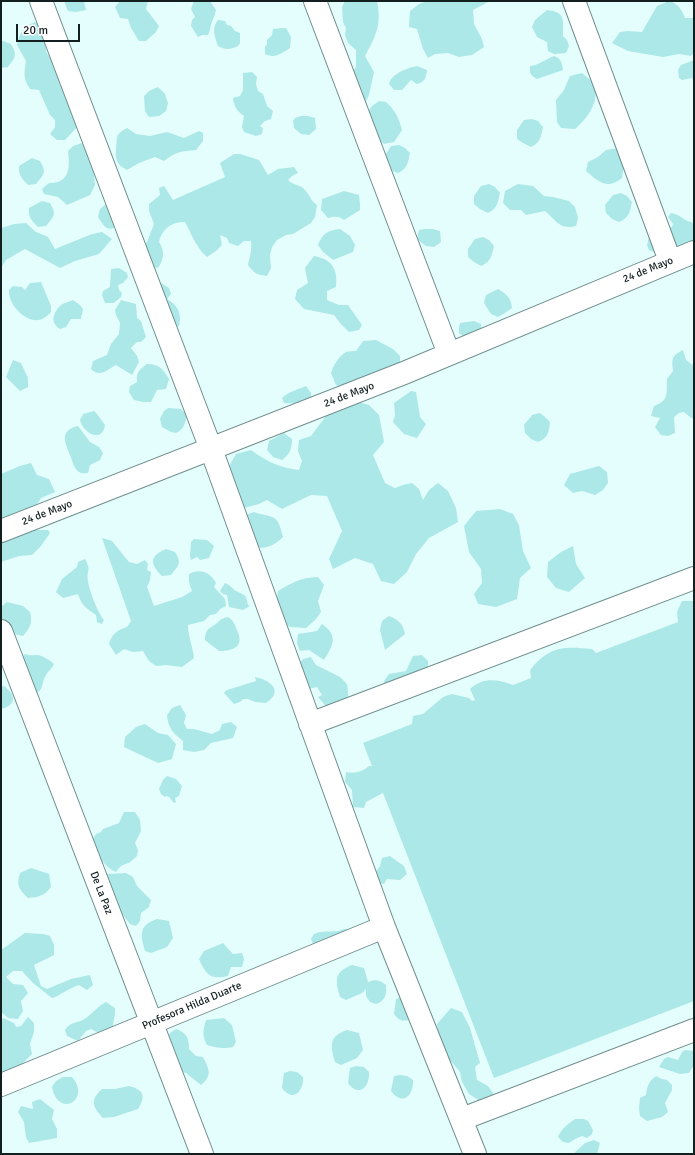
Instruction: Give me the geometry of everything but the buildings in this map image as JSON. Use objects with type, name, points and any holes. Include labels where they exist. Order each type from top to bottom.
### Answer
[{"type":"street","points":[[41,1],[211,449],[384,927],[475,1154]]},
{"type":"street","points":[[315,1],[450,354]]},
{"type":"street","points":[[574,1],[670,261]]},
{"type":"street","name":"24 de Mayo","points":[[1,531],[450,354],[694,252]]},
{"type":"street","points":[[310,724],[694,578]]},
{"type":"street","name":"De La Paz","points":[[1,632],[202,1154]]},
{"type":"street","name":"Profesora Hilda Duarte","points":[[1,1085],[384,927]]},
{"type":"street","points":[[462,1119],[694,1030]]},
{"type":"shaded area","points":[[64,1],[84,1],[86,10],[76,12],[68,11]]},
{"type":"shaded area","points":[[120,1],[148,1],[146,9],[159,26],[156,32],[146,41],[139,41],[131,28],[128,19],[120,18],[115,7]]},
{"type":"shaded area","points":[[194,1],[210,1],[216,10],[208,35],[198,37],[191,26],[192,20],[195,17],[191,9]]},
{"type":"shaded area","points":[[345,1],[377,1],[379,16],[377,30],[365,56],[374,72],[369,95],[362,109],[349,77],[356,67],[356,50],[348,43],[345,35],[346,28],[343,22],[342,7]]},
{"type":"shaded area","points":[[427,1],[490,1],[473,10],[474,24],[482,39],[484,47],[472,55],[459,57],[448,53],[435,54],[428,58],[423,49],[417,29],[409,27],[410,11],[419,4]]},
{"type":"shaded area","points":[[669,1],[675,3],[679,7],[685,18],[694,18],[694,53],[691,56],[679,54],[663,57],[628,51],[612,43],[620,32],[642,32],[657,6]]},
{"type":"shaded area","points":[[547,10],[558,13],[562,18],[563,36],[567,40],[569,46],[566,53],[554,54],[548,51],[547,42],[537,37],[532,27],[535,20]]},
{"type":"shaded area","points":[[218,20],[225,21],[227,25],[231,26],[235,31],[240,33],[240,43],[238,46],[228,49],[218,46],[214,29]]},
{"type":"shaded area","points":[[35,22],[41,26],[45,35],[46,52],[57,67],[59,83],[67,95],[79,125],[65,140],[57,140],[50,134],[55,127],[55,120],[50,115],[39,90],[30,89],[25,79],[26,61],[17,45],[19,37],[23,31]]},
{"type":"shaded area","points":[[286,28],[291,37],[290,48],[275,56],[265,54],[267,40],[272,35],[273,29]]},
{"type":"shaded area","points":[[3,41],[11,44],[15,56],[8,67],[1,68],[1,42]]},
{"type":"shaded area","points":[[554,56],[561,61],[563,70],[537,79],[532,75],[530,72],[530,66]]},
{"type":"shaded area","points":[[694,60],[694,82],[692,78],[682,80],[679,78],[678,70],[681,65]]},
{"type":"shaded area","points":[[417,66],[427,70],[426,77],[422,82],[417,84],[411,80],[402,90],[394,90],[389,84],[390,80],[396,74]]},
{"type":"shaded area","points":[[252,72],[257,77],[256,84],[258,91],[263,94],[267,106],[273,111],[271,119],[265,121],[260,126],[263,128],[262,134],[256,136],[244,132],[242,127],[244,116],[236,108],[233,98],[240,96],[243,90],[243,73]]},
{"type":"shaded area","points":[[582,73],[591,81],[595,88],[595,101],[589,114],[575,129],[561,128],[557,122],[556,100],[564,90],[570,76]]},
{"type":"shaded area","points":[[158,87],[165,94],[168,103],[166,111],[159,116],[149,117],[145,111],[144,96],[149,91]]},
{"type":"shaded area","points":[[379,101],[386,102],[389,105],[400,122],[402,130],[394,142],[384,144],[380,141],[368,112],[372,106]]},
{"type":"shaded area","points":[[301,116],[315,118],[316,129],[309,135],[301,134],[294,128],[293,121],[295,118]]},
{"type":"shaded area","points":[[532,119],[538,121],[543,127],[540,139],[531,147],[517,139],[517,130],[524,120]]},
{"type":"shaded area","points":[[127,128],[136,134],[150,136],[167,132],[184,138],[199,131],[203,133],[203,141],[196,150],[179,152],[164,161],[155,157],[139,163],[127,170],[119,164],[116,159],[116,153],[117,137]]},
{"type":"shaded area","points":[[82,143],[90,143],[108,157],[94,173],[95,185],[90,195],[67,205],[58,197],[44,194],[42,189],[49,183],[56,183],[65,177],[69,162],[68,151],[73,146]]},
{"type":"shaded area","points":[[399,145],[410,153],[407,165],[398,173],[390,170],[384,157],[391,146]]},
{"type":"shaded area","points":[[619,148],[624,163],[622,178],[617,182],[612,184],[603,183],[586,171],[588,162],[598,157],[606,150]]},
{"type":"shaded area","points":[[234,154],[240,154],[259,160],[268,175],[278,169],[294,167],[298,173],[288,180],[303,188],[317,205],[315,217],[311,223],[293,234],[286,235],[277,240],[272,247],[270,255],[271,268],[267,276],[256,273],[248,265],[251,251],[251,241],[244,241],[238,246],[229,243],[227,238],[220,235],[222,245],[207,257],[197,245],[185,222],[176,223],[168,227],[162,234],[159,242],[163,252],[163,258],[158,268],[152,267],[140,249],[147,242],[154,224],[149,211],[149,204],[160,195],[159,188],[164,186],[173,200],[225,177],[220,163]]},
{"type":"shaded area","points":[[32,158],[40,161],[44,173],[36,184],[28,185],[19,172],[19,166]]},
{"type":"shaded area","points":[[489,184],[495,187],[500,193],[495,207],[488,213],[474,204],[474,196],[481,186]]},
{"type":"shaded area","points":[[518,184],[533,186],[544,196],[569,201],[575,207],[578,218],[576,226],[562,226],[545,211],[526,215],[521,210],[510,210],[503,203],[505,191]]},
{"type":"shaded area","points":[[344,191],[359,195],[360,210],[344,220],[337,217],[328,218],[321,210],[322,199]]},
{"type":"shaded area","points":[[621,193],[627,196],[632,202],[631,209],[625,219],[619,222],[612,219],[606,213],[605,205],[613,195]]},
{"type":"shaded area","points":[[42,201],[50,203],[54,215],[46,226],[38,227],[31,219],[29,208]]},
{"type":"shaded area","points":[[107,203],[119,226],[112,229],[107,228],[98,217],[100,209]]},
{"type":"shaded area","points":[[671,213],[694,223],[694,240],[687,245],[656,253],[649,250],[647,245],[650,232],[672,227],[673,224],[668,217]]},
{"type":"shaded area","points":[[26,223],[36,232],[48,237],[55,249],[92,234],[102,232],[112,239],[99,254],[75,261],[60,268],[25,249],[6,260],[1,268],[1,228],[14,224]]},
{"type":"shaded area","points":[[340,229],[350,236],[355,245],[353,252],[333,260],[323,252],[318,245],[321,238],[326,233],[332,230]]},
{"type":"shaded area","points":[[425,229],[440,231],[441,242],[434,247],[426,246],[418,240],[419,230]]},
{"type":"shaded area","points":[[483,237],[489,240],[494,246],[489,260],[481,266],[468,257],[468,249],[475,239]]},
{"type":"shaded area","points":[[314,256],[320,257],[329,262],[335,270],[336,287],[327,291],[327,300],[339,305],[348,305],[362,325],[359,330],[349,332],[334,315],[304,309],[295,299],[297,290],[308,283],[305,268]]},
{"type":"shaded area","points":[[119,268],[127,273],[128,277],[123,283],[118,285],[119,290],[122,293],[121,297],[114,303],[105,303],[102,295],[103,291],[110,287],[111,269]]},
{"type":"shaded area","points":[[41,282],[51,306],[51,312],[43,319],[33,320],[23,315],[14,306],[9,295],[9,290],[13,286],[22,287],[25,290],[30,283]]},
{"type":"shaded area","points":[[161,283],[169,288],[171,294],[167,299],[174,304],[178,310],[180,322],[179,326],[174,328],[157,285]]},
{"type":"shaded area","points":[[498,289],[508,296],[511,301],[512,308],[498,317],[491,314],[484,303],[486,295]]},
{"type":"shaded area","points":[[73,300],[83,309],[81,319],[71,319],[66,327],[60,329],[55,324],[54,315],[61,305]]},
{"type":"shaded area","points":[[121,300],[136,304],[137,318],[141,321],[146,337],[141,342],[137,342],[131,348],[137,356],[139,362],[132,375],[116,365],[101,373],[95,372],[91,369],[93,361],[107,355],[111,344],[119,334],[120,323],[115,310]]},
{"type":"shaded area","points":[[474,321],[481,324],[482,335],[467,339],[459,333],[460,323]]},
{"type":"shaded area","points":[[376,340],[393,349],[400,356],[400,364],[381,374],[374,372],[366,380],[345,388],[336,385],[331,373],[341,356],[346,352],[356,351],[363,341]]},
{"type":"shaded area","points":[[683,350],[686,360],[694,366],[694,419],[684,412],[679,413],[674,417],[675,433],[668,436],[661,435],[655,427],[660,418],[651,416],[654,406],[665,399],[667,392],[667,379],[673,371],[673,358],[676,354]]},
{"type":"shaded area","points":[[13,360],[21,363],[28,378],[28,387],[20,391],[6,377]]},
{"type":"shaded area","points":[[147,364],[158,366],[165,372],[169,379],[166,389],[157,390],[151,402],[134,400],[129,392],[130,386],[137,382],[139,372]]},
{"type":"shaded area","points":[[306,386],[311,393],[311,400],[305,404],[284,403],[282,398],[284,396]]},
{"type":"shaded area","points":[[411,391],[416,392],[420,417],[426,424],[417,438],[404,434],[393,422],[395,415],[394,403]]},
{"type":"shaded area","points":[[354,401],[369,405],[379,415],[384,442],[373,455],[385,483],[395,488],[412,483],[419,489],[423,500],[429,490],[438,483],[448,491],[456,508],[458,522],[429,538],[416,554],[407,572],[394,584],[381,581],[373,564],[355,558],[333,569],[329,559],[342,531],[327,496],[311,495],[282,509],[267,500],[259,504],[240,509],[227,470],[236,454],[251,450],[286,468],[299,470],[302,461],[298,451],[299,440],[311,436],[332,408]]},
{"type":"shaded area","points":[[168,408],[181,409],[187,415],[184,426],[176,433],[162,427],[160,419],[164,411]]},
{"type":"shaded area","points":[[94,411],[105,425],[103,431],[97,435],[88,432],[80,420],[83,414]]},
{"type":"shaded area","points":[[540,413],[550,422],[549,429],[544,439],[538,442],[531,439],[525,433],[524,425],[532,415]]},
{"type":"shaded area","points":[[78,426],[90,442],[99,447],[103,453],[100,460],[90,465],[88,473],[81,473],[75,468],[65,442],[68,431]]},
{"type":"shaded area","points":[[284,433],[292,439],[292,443],[289,453],[282,460],[273,457],[267,450],[269,441]]},
{"type":"shaded area","points":[[31,463],[37,475],[49,479],[55,492],[41,498],[30,515],[14,522],[1,518],[1,474]]},
{"type":"shaded area","points":[[599,466],[607,472],[608,483],[603,490],[595,495],[582,491],[573,493],[564,485],[570,474]]},
{"type":"shaded area","points":[[500,509],[513,514],[519,525],[523,551],[531,568],[520,578],[517,599],[496,607],[478,604],[474,594],[482,583],[481,569],[469,552],[464,526],[476,511]]},
{"type":"shaded area","points":[[254,512],[270,516],[276,520],[279,524],[283,537],[278,542],[262,548],[239,545],[243,516]]},
{"type":"shaded area","points":[[24,530],[48,530],[50,533],[41,546],[32,555],[19,556],[1,562],[1,543],[16,536]]},
{"type":"shaded area","points":[[102,538],[112,541],[129,562],[137,564],[145,560],[148,564],[147,570],[151,572],[147,587],[154,606],[182,597],[192,591],[189,582],[189,574],[193,572],[204,572],[214,579],[216,583],[214,587],[225,599],[226,606],[220,609],[216,614],[210,615],[204,621],[188,625],[194,658],[182,667],[166,665],[156,666],[149,661],[143,651],[133,652],[124,649],[116,655],[109,644],[115,633],[127,627],[131,621]]},
{"type":"shaded area","points":[[194,539],[207,540],[214,546],[209,558],[200,560],[197,557],[191,560],[191,542]]},
{"type":"shaded area","points":[[573,546],[576,564],[585,578],[569,592],[556,588],[547,577],[548,562],[561,552]]},
{"type":"shaded area","points":[[166,549],[175,552],[179,564],[171,575],[162,576],[155,568],[153,561],[157,554]]},
{"type":"shaded area","points":[[85,559],[88,566],[88,578],[92,595],[104,620],[102,624],[97,622],[96,615],[85,606],[78,594],[63,598],[56,592],[62,579],[77,567],[78,562]]},
{"type":"shaded area","points":[[318,577],[324,585],[318,601],[321,612],[315,620],[306,628],[290,627],[280,620],[277,598],[278,591],[297,581],[306,578]]},
{"type":"shaded area","points":[[225,583],[236,591],[245,595],[248,605],[250,606],[243,610],[229,607],[227,595],[220,591]]},
{"type":"shaded area","points":[[682,601],[694,601],[694,1001],[494,1078],[383,793],[366,802],[364,808],[353,807],[352,790],[345,782],[346,772],[358,772],[372,766],[363,743],[412,724],[413,716],[423,714],[443,697],[452,694],[469,698],[472,701],[475,700],[470,689],[475,685],[480,682],[496,680],[513,685],[531,678],[530,670],[537,662],[544,656],[558,649],[592,649],[596,653],[678,622],[677,612]]},
{"type":"shaded area","points":[[7,602],[23,606],[30,612],[30,625],[23,636],[6,632],[1,624],[2,606]]},
{"type":"shaded area","points":[[389,616],[400,623],[405,634],[385,650],[380,630],[382,621]]},
{"type":"shaded area","points":[[228,617],[232,620],[239,634],[239,643],[230,650],[219,651],[205,640],[206,633],[208,629],[223,618]]},
{"type":"shaded area","points":[[322,624],[331,633],[333,641],[324,660],[309,650],[300,651],[297,643],[298,634],[317,631]]},
{"type":"shaded area","points":[[25,654],[41,656],[54,664],[46,675],[40,690],[35,693],[30,693],[20,659]]},
{"type":"shaded area","points":[[422,655],[428,661],[428,670],[420,670],[411,684],[386,690],[384,681],[389,674],[406,671],[413,656]]},
{"type":"shaded area","points":[[311,657],[316,665],[340,677],[347,684],[349,701],[330,711],[318,697],[322,695],[317,687],[308,689],[298,666],[303,659]]},
{"type":"shaded area","points":[[255,677],[261,678],[270,683],[275,690],[271,699],[266,703],[243,699],[234,704],[224,693],[227,690],[256,681]]},
{"type":"shaded area","points":[[4,686],[11,693],[13,699],[10,705],[1,709],[1,687]]},
{"type":"shaded area","points":[[180,705],[186,715],[184,723],[187,729],[194,729],[212,734],[220,730],[222,724],[231,722],[237,727],[233,738],[211,743],[204,750],[194,752],[183,750],[183,741],[172,730],[167,715],[172,708]]},
{"type":"shaded area","points":[[145,724],[158,733],[168,735],[176,744],[172,759],[158,763],[124,747],[125,737],[136,727]]},
{"type":"shaded area","points":[[167,776],[176,779],[182,786],[179,796],[175,798],[176,802],[174,803],[169,797],[165,797],[161,794],[159,789],[163,780]]},
{"type":"shaded area","points":[[124,812],[135,812],[140,820],[141,831],[135,843],[138,850],[137,856],[129,863],[121,866],[116,872],[94,854],[92,840],[96,834],[101,832],[103,829],[119,823]]},
{"type":"shaded area","points":[[390,856],[404,866],[407,874],[400,880],[387,879],[384,884],[376,882],[375,873],[380,866],[382,858]]},
{"type":"shaded area","points":[[31,868],[49,874],[51,887],[41,896],[28,898],[20,890],[18,881],[20,873]]},
{"type":"shaded area","points":[[126,873],[133,877],[137,886],[151,900],[149,907],[141,913],[140,921],[136,926],[130,924],[110,899],[104,878],[106,874]]},
{"type":"shaded area","points":[[157,919],[169,921],[173,938],[167,947],[151,953],[145,951],[142,940],[142,931],[147,924]]},
{"type":"shaded area","points":[[351,929],[314,946],[311,939],[314,934]]},
{"type":"shaded area","points":[[25,933],[50,936],[54,945],[54,955],[34,965],[41,986],[47,989],[71,979],[90,975],[93,985],[87,990],[79,985],[52,998],[33,983],[22,971],[13,971],[6,977],[13,984],[23,985],[28,993],[21,1001],[23,1011],[18,1019],[8,1018],[1,1012],[1,950]]},
{"type":"shaded area","points":[[223,943],[233,954],[242,953],[244,959],[242,967],[231,967],[228,976],[213,977],[204,969],[199,959],[204,951]]},
{"type":"shaded area","points":[[352,965],[364,968],[368,982],[378,980],[386,985],[386,995],[382,1001],[376,1004],[370,1002],[366,996],[366,989],[362,993],[346,1000],[340,997],[337,986],[337,977],[342,971]]},
{"type":"shaded area","points":[[402,997],[411,1019],[401,1020],[394,1014],[396,999]]},
{"type":"shaded area","points":[[106,1002],[115,1008],[113,1031],[103,1035],[91,1029],[86,1031],[78,1041],[67,1036],[65,1030],[70,1025],[86,1018],[100,1005]]},
{"type":"shaded area","points":[[451,1008],[462,1012],[470,1028],[480,1063],[475,1067],[477,1080],[488,1086],[495,1096],[486,1105],[469,1094],[462,1082],[460,1072],[441,1049],[437,1024]]},
{"type":"shaded area","points":[[28,1017],[34,1023],[34,1032],[30,1044],[32,1054],[14,1072],[1,1073],[1,1021],[3,1018],[14,1023],[16,1027],[21,1026]]},
{"type":"shaded area","points":[[224,1018],[232,1025],[236,1042],[233,1047],[220,1048],[207,1045],[204,1039],[204,1027],[206,1020]]},
{"type":"shaded area","points":[[176,1029],[183,1032],[187,1036],[189,1049],[196,1056],[203,1057],[207,1065],[209,1072],[207,1078],[201,1085],[186,1073],[181,1072],[167,1040],[170,1033]]},
{"type":"shaded area","points":[[347,1030],[359,1033],[363,1050],[357,1058],[341,1065],[335,1062],[332,1051],[332,1042],[337,1035]]},
{"type":"shaded area","points":[[685,1050],[694,1051],[694,1065],[689,1073],[680,1074],[659,1067],[664,1059],[668,1057],[678,1060],[682,1052]]},
{"type":"shaded area","points":[[356,1066],[364,1067],[369,1072],[366,1086],[360,1090],[356,1090],[348,1083],[350,1068]]},
{"type":"shaded area","points":[[290,1071],[297,1072],[303,1077],[300,1091],[294,1095],[290,1095],[282,1088],[284,1073]]},
{"type":"shaded area","points":[[394,1076],[407,1076],[413,1080],[410,1094],[403,1099],[395,1096],[391,1091]]},
{"type":"shaded area","points":[[656,1076],[667,1080],[672,1085],[672,1090],[665,1103],[668,1112],[662,1117],[647,1121],[640,1116],[640,1098],[646,1095],[649,1084]]},
{"type":"shaded area","points":[[63,1077],[72,1077],[77,1085],[78,1093],[76,1099],[72,1103],[66,1104],[60,1102],[55,1097],[52,1087],[56,1081]]},
{"type":"shaded area","points":[[129,1086],[138,1089],[142,1094],[143,1097],[138,1109],[114,1117],[103,1118],[94,1103],[98,1093],[102,1089],[115,1089]]},
{"type":"shaded area","points":[[40,1099],[54,1110],[52,1119],[57,1129],[57,1138],[29,1143],[26,1137],[24,1122],[18,1112],[21,1106],[33,1109],[32,1102]]},
{"type":"shaded area","points":[[575,1119],[584,1119],[588,1121],[593,1130],[592,1134],[587,1138],[582,1136],[569,1143],[563,1142],[558,1137],[559,1134]]},
{"type":"shaded area","points":[[594,1140],[600,1143],[597,1154],[573,1154],[585,1143]]}]
